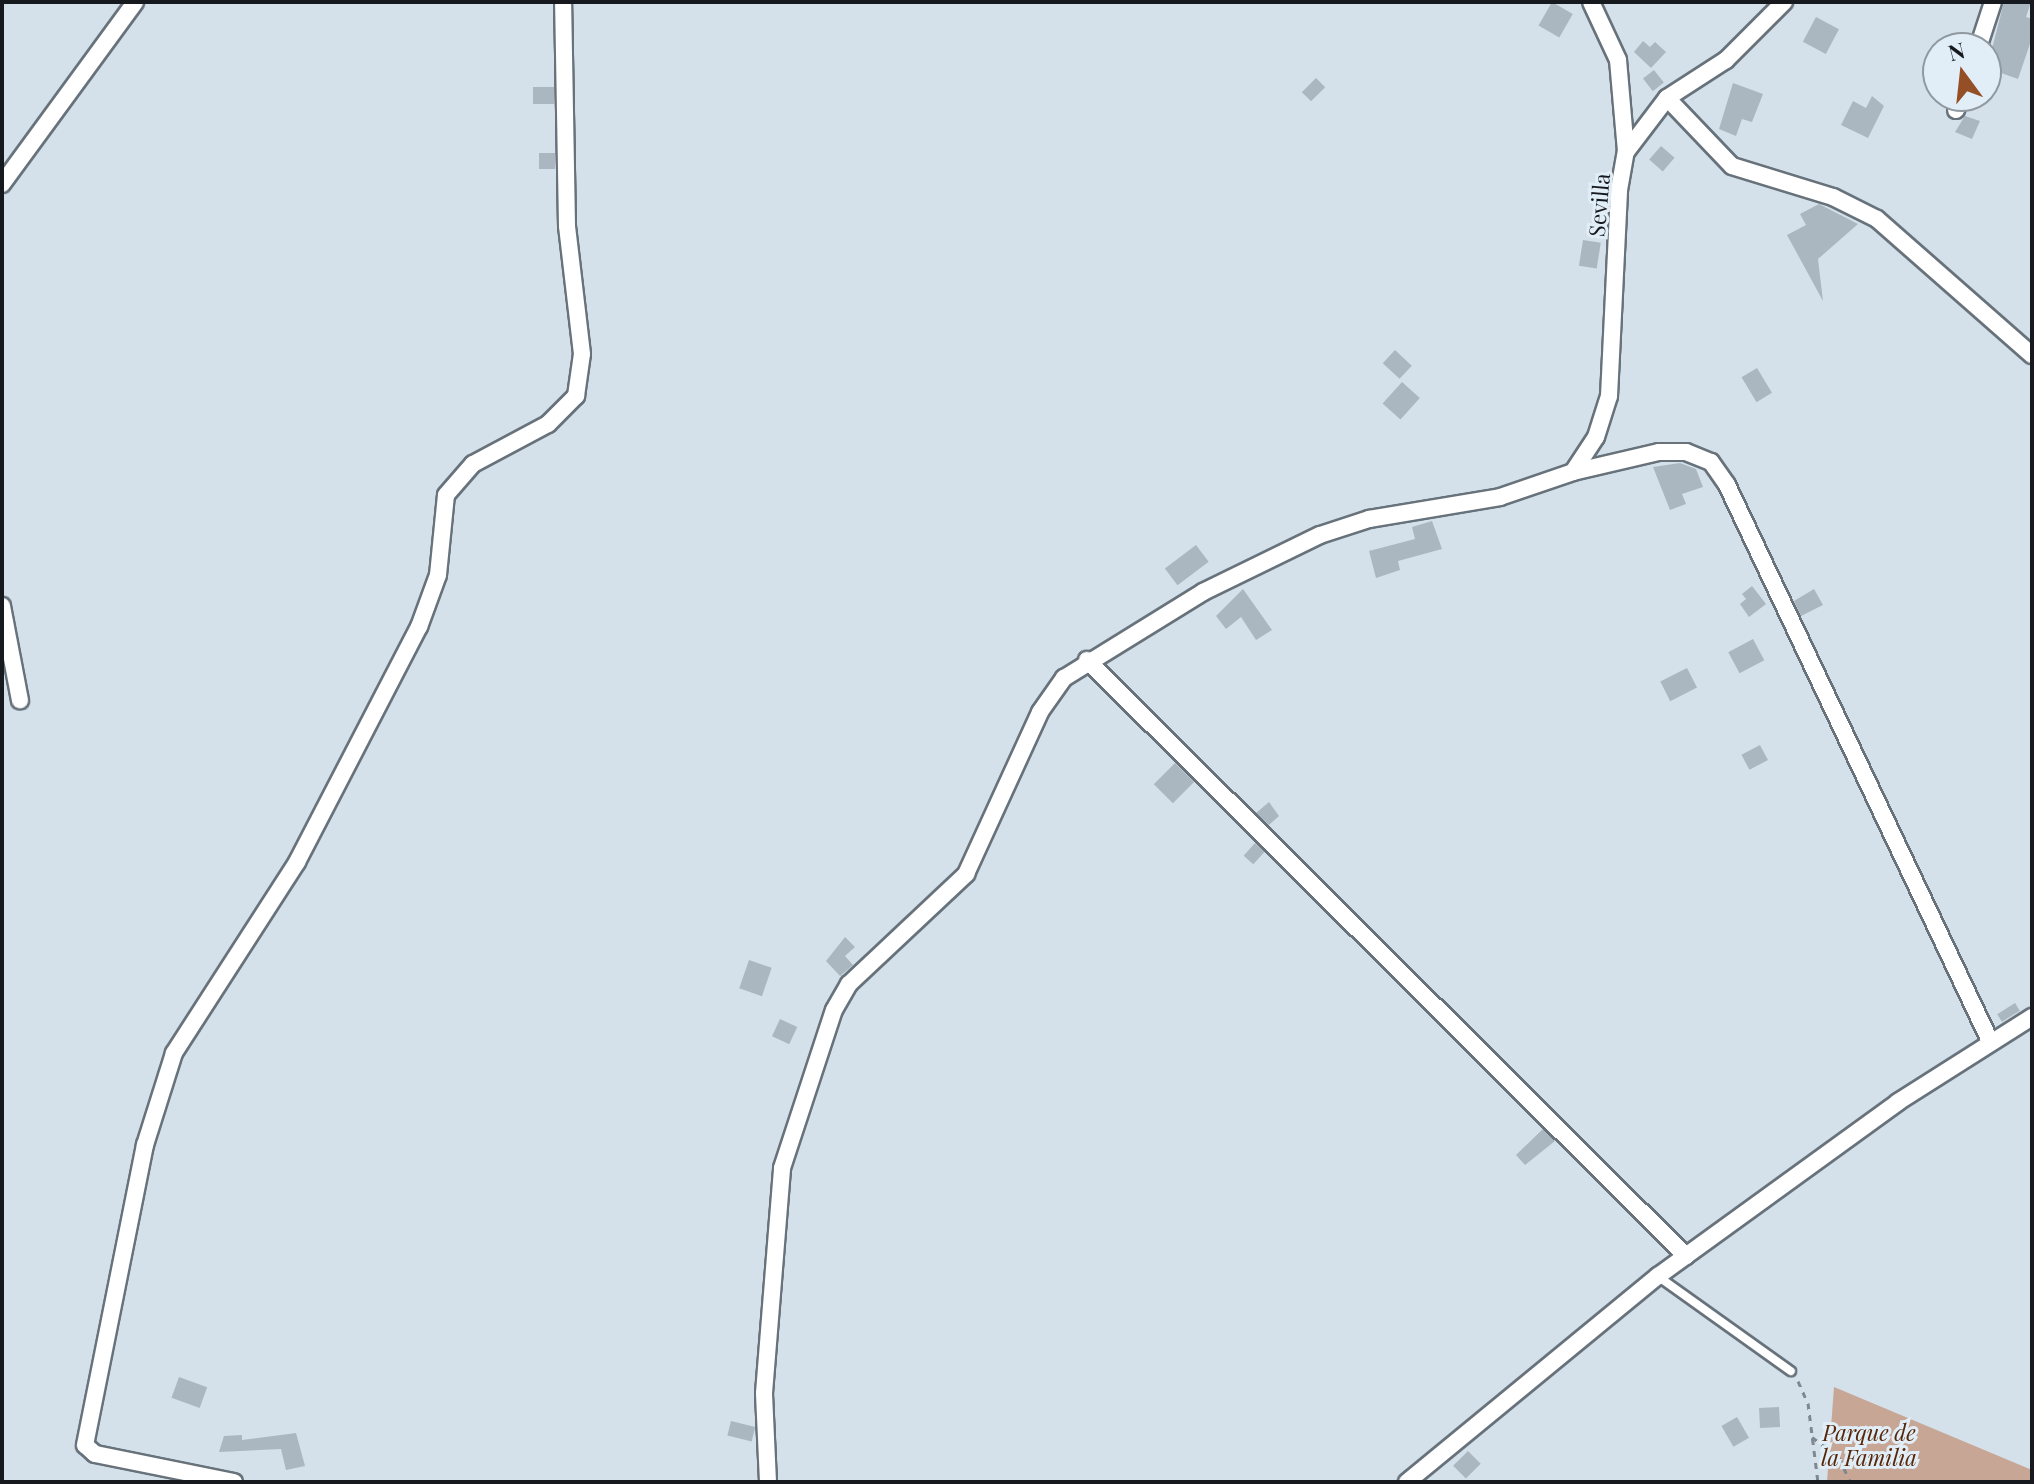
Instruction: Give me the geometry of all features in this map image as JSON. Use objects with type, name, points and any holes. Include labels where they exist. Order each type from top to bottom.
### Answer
[{"type":"street","points":[[2,184],[135,2]]},
{"type":"street","points":[[234,1482],[95,1454],[85,1445],[145,1145],[174,1053],[297,862],[419,627],[438,575],[446,495],[473,464],[548,424],[576,396],[582,354],[567,226],[563,2]]},
{"type":"street","points":[[1591,2],[1618,60],[1626,152]]},
{"type":"street","name":"Sevilla","points":[[1573,472],[1596,437],[1609,396],[1619,190],[1626,152],[1667,98],[1726,60],[1784,2]]},
{"type":"street","points":[[1983,32],[1993,2]]},
{"type":"street","points":[[1667,98],[1732,166],[1833,197],[1877,219],[2032,355]]},
{"type":"street","points":[[768,1482],[764,1393],[782,1168],[834,1010],[849,984],[966,874],[1040,712],[1064,678],[1087,660],[1203,592],[1320,535],[1369,519],[1500,497],[1573,472],[1659,452],[1686,452],[1711,462],[1727,485],[1990,1041]]},
{"type":"street","points":[[2,606],[20,700]]},
{"type":"street","points":[[1087,660],[1686,1256]]},
{"type":"street","points":[[1407,1482],[1658,1276],[1990,1041],[2032,1017]]},
{"type":"lane","points":[[1658,1276],[1791,1371]]},
{"type":"path","points":[[1791,1371],[1808,1403],[1818,1482]]},
{"type":"path","points":[[1812,1437],[1839,1457],[1850,1482]]},
{"type":"green space","name":"Parque de la Familia","points":[[1834,1387],[2032,1470],[2032,1482],[1827,1482]]},
{"type":"building","points":[[1552,2],[1573,14],[1559,37],[1538,25]]},
{"type":"building","points":[[2004,2],[2031,2],[2026,17],[2032,19],[2032,38],[2018,79],[2002,73],[2002,32],[1996,32]]},
{"type":"building","points":[[1816,17],[1839,29],[1826,54],[1803,42]]},
{"type":"building","points":[[1643,41],[1650,47],[1655,42],[1666,52],[1651,68],[1634,52]]},
{"type":"building","points":[[1654,70],[1664,83],[1653,91],[1643,79]]},
{"type":"building","points":[[1316,78],[1325,87],[1311,101],[1302,92]]},
{"type":"building","points":[[1733,83],[1763,94],[1752,122],[1742,119],[1736,136],[1719,129]]},
{"type":"building","points":[[533,87],[554,87],[554,104],[533,104]]},
{"type":"building","points":[[1872,96],[1884,106],[1868,138],[1841,125],[1853,101],[1866,108]]},
{"type":"building","points":[[1965,116],[1980,121],[1972,139],[1955,132]]},
{"type":"building","points":[[1661,146],[1675,158],[1663,171],[1649,160]]},
{"type":"building","points":[[539,153],[555,153],[555,169],[539,169]]},
{"type":"building","points":[[1819,204],[1858,224],[1818,259],[1823,301],[1787,235],[1806,225],[1800,214]]},
{"type":"building","points":[[1583,240],[1601,243],[1597,268],[1579,266]]},
{"type":"building","points":[[1395,350],[1412,366],[1400,379],[1383,363]]},
{"type":"building","points":[[1757,368],[1772,393],[1757,402],[1742,377]]},
{"type":"building","points":[[1402,382],[1420,398],[1400,420],[1383,404]]},
{"type":"building","points":[[1680,463],[1696,469],[1703,487],[1682,494],[1686,504],[1670,510],[1653,467]]},
{"type":"building","points":[[1432,521],[1442,549],[1398,561],[1400,570],[1376,578],[1369,551],[1415,539],[1412,527]]},
{"type":"building","points":[[1196,545],[1209,562],[1177,585],[1165,568]]},
{"type":"building","points":[[1752,586],[1766,604],[1749,617],[1740,604],[1746,599],[1742,594]]},
{"type":"building","points":[[1243,589],[1272,630],[1256,640],[1241,617],[1226,629],[1216,616]]},
{"type":"building","points":[[1814,589],[1823,605],[1801,616],[1794,601]]},
{"type":"building","points":[[1753,639],[1764,660],[1740,673],[1728,652]]},
{"type":"building","points":[[1687,668],[1697,688],[1670,701],[1660,682]]},
{"type":"building","points":[[1760,745],[1768,760],[1749,770],[1741,755]]},
{"type":"building","points":[[1175,763],[1194,782],[1173,803],[1154,784]]},
{"type":"building","points":[[1269,802],[1279,816],[1269,825],[1256,813]]},
{"type":"building","points":[[1255,843],[1265,852],[1253,864],[1244,856]]},
{"type":"building","points":[[845,937],[855,947],[845,956],[853,965],[840,976],[826,961]]},
{"type":"building","points":[[749,960],[772,968],[762,996],[739,988]]},
{"type":"building","points":[[2015,1003],[2020,1011],[2002,1022],[1997,1014]]},
{"type":"building","points":[[780,1019],[797,1027],[789,1044],[772,1036]]},
{"type":"building","points":[[1543,1129],[1555,1141],[1525,1165],[1516,1155]]},
{"type":"building","points":[[179,1377],[207,1387],[200,1408],[171,1398]]},
{"type":"building","points":[[1779,1407],[1780,1427],[1760,1428],[1759,1408]]},
{"type":"building","points":[[1737,1417],[1749,1438],[1733,1447],[1721,1426]]},
{"type":"building","points":[[731,1421],[755,1427],[752,1442],[727,1436]]},
{"type":"building","points":[[296,1433],[305,1466],[286,1470],[281,1449],[219,1452],[224,1436],[242,1435],[242,1440]]},
{"type":"building","points":[[1468,1451],[1481,1464],[1466,1479],[1453,1466]]}]
